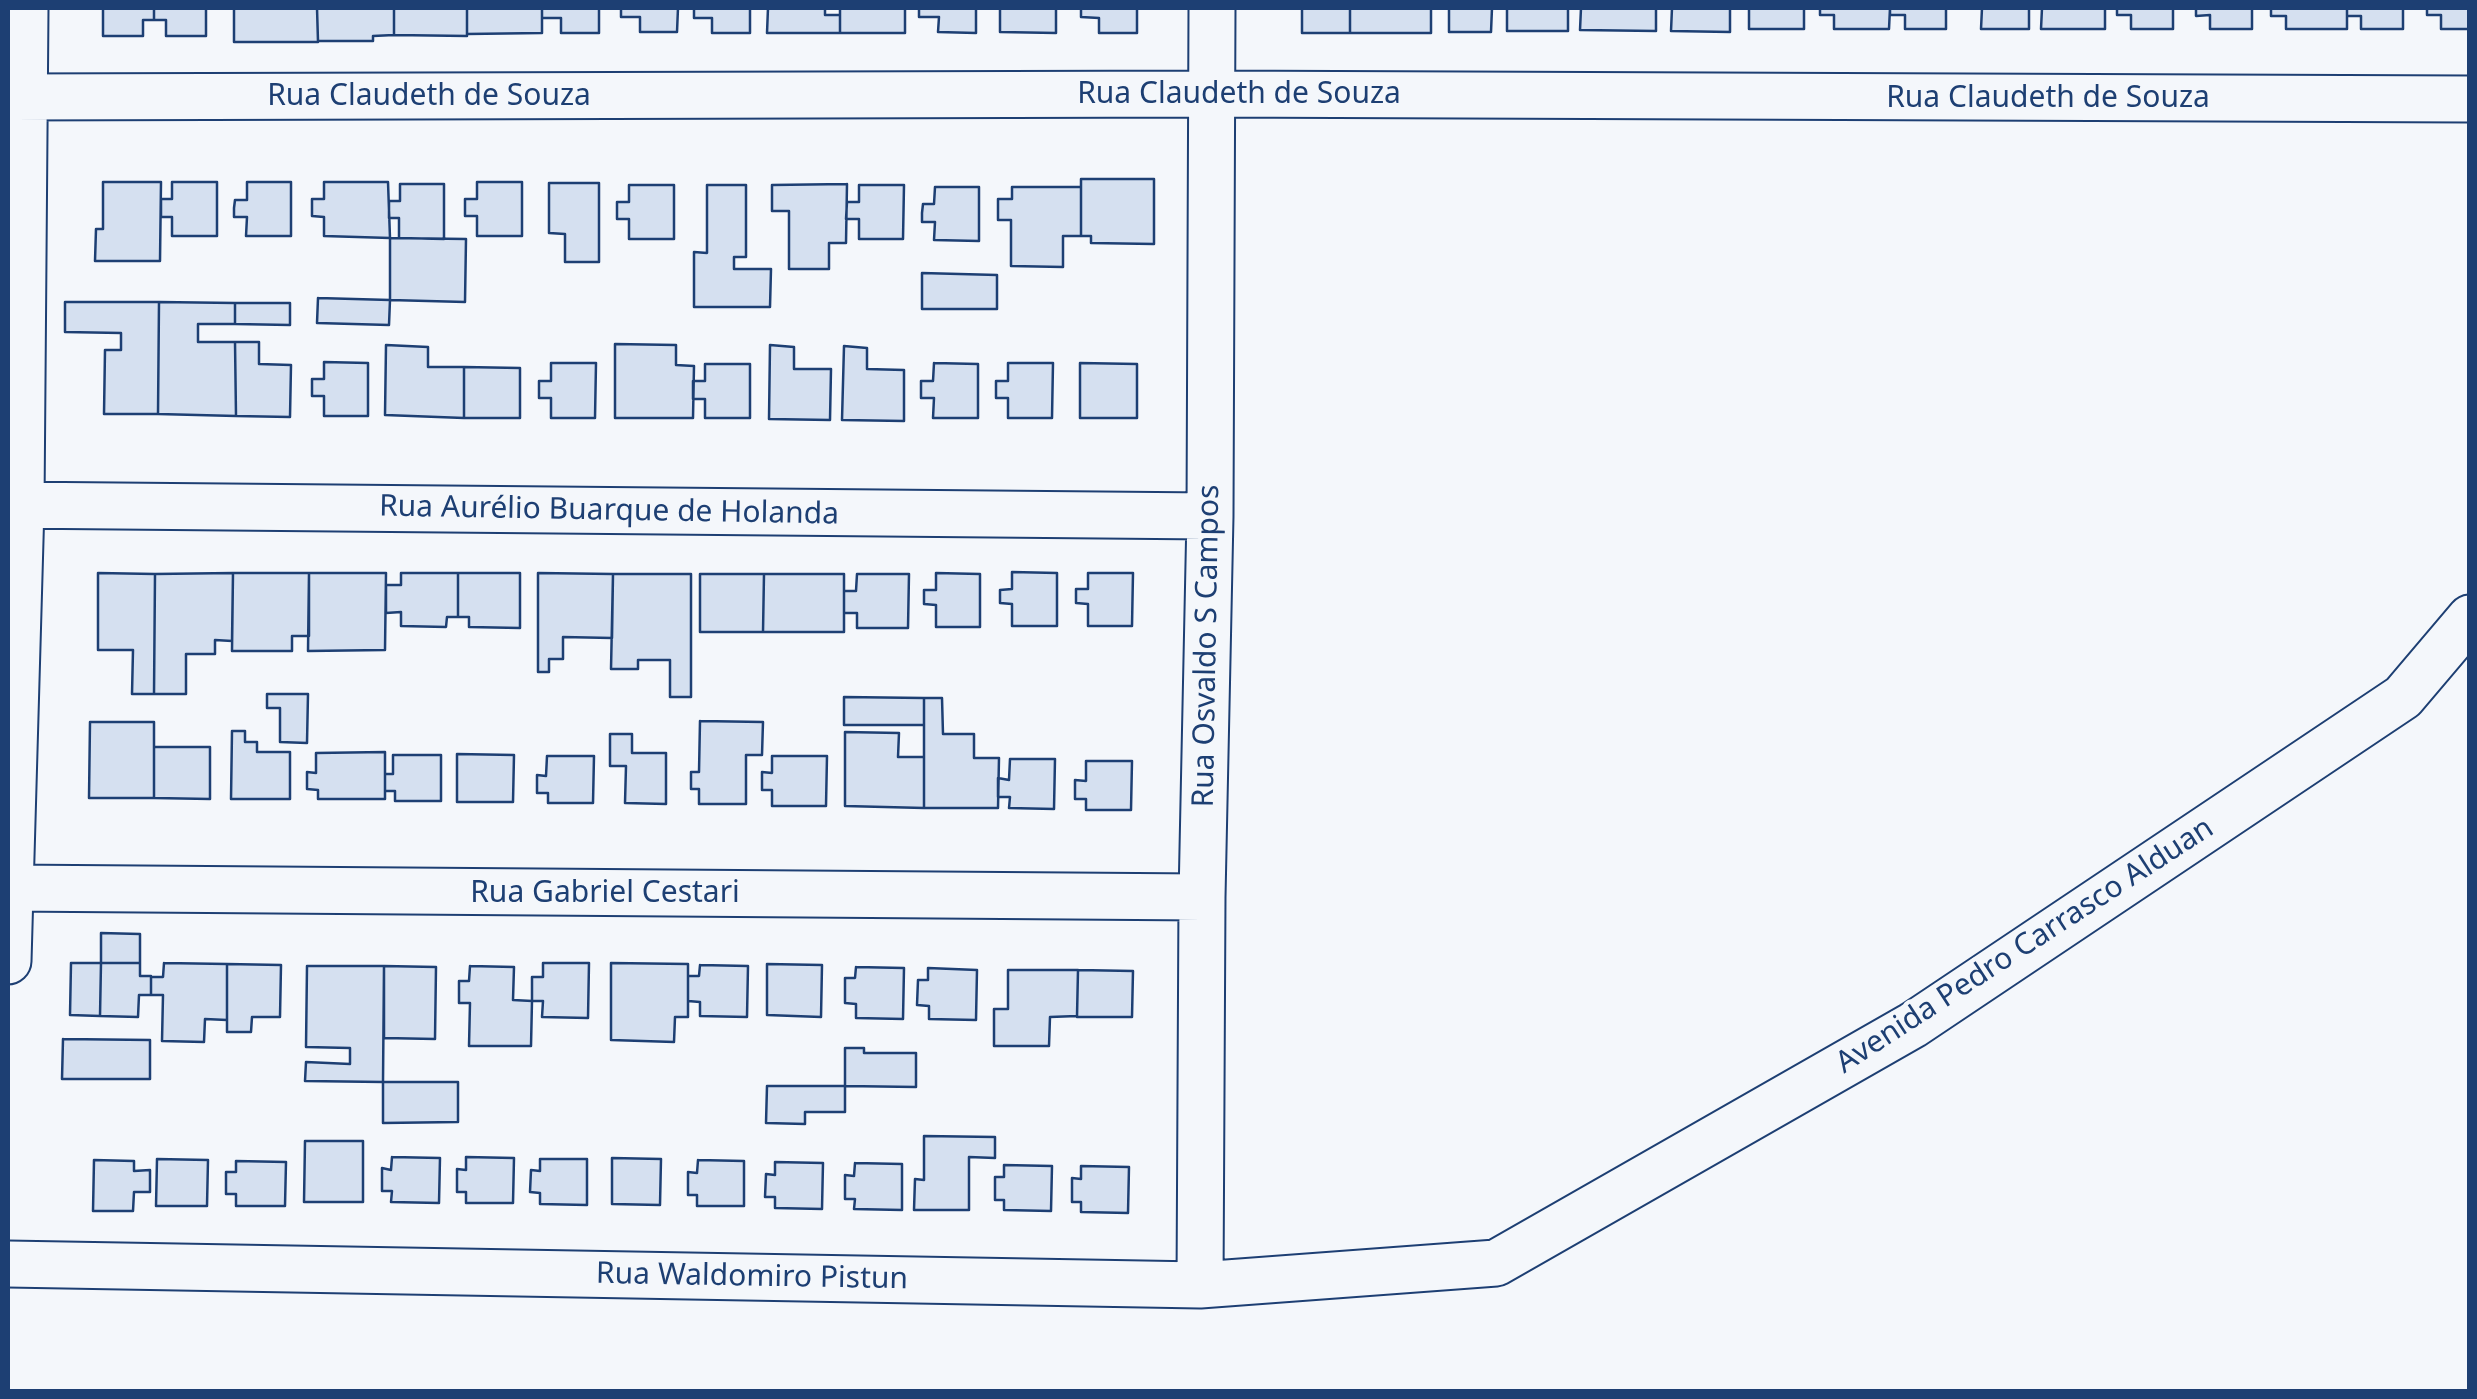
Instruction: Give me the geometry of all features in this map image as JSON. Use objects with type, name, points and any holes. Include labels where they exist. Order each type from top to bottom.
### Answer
[{"type":"street","points":[[8,961],[16,97],[25,8]]},
{"type":"street","name":"Rua Osvaldo S Campos","points":[[1200,1285],[1212,8]]},
{"type":"street","name":"Rua Claudeth de Souza","points":[[16,97],[1211,94],[2470,100]]},
{"type":"street","name":"Rua Aurélio Buarque de Holanda","points":[[14,505],[1210,516]]},
{"type":"street","name":"Avenida Pedro Carrasco Alduan","points":[[1496,1263],[1913,1025],[2403,697],[2470,618]]},
{"type":"street","name":"Rua Gabriel Cestari","points":[[8,888],[1202,898]]},
{"type":"street","name":"Rua Waldomiro Pistun","points":[[8,1264],[1200,1285],[1496,1263]]},
{"type":"building","points":[[103,8],[154,8],[154,20],[143,20],[143,36],[103,36]]},
{"type":"building","points":[[154,8],[206,8],[206,36],[166,36],[166,20],[154,20]]},
{"type":"building","points":[[234,8],[317,8],[318,42],[234,42]]},
{"type":"building","points":[[317,8],[394,8],[394,35],[373,36],[373,41],[318,41]]},
{"type":"building","points":[[394,8],[467,8],[467,36],[394,35]]},
{"type":"building","points":[[467,8],[542,8],[542,33],[467,34]]},
{"type":"building","points":[[542,8],[599,8],[599,33],[561,33],[561,18],[542,18]]},
{"type":"building","points":[[621,8],[678,8],[677,32],[640,32],[640,17],[621,17]]},
{"type":"building","points":[[694,8],[750,8],[750,33],[712,33],[712,18],[694,18]]},
{"type":"building","points":[[768,8],[825,8],[825,15],[840,15],[840,33],[767,33]]},
{"type":"building","points":[[840,8],[905,8],[905,33],[840,33]]},
{"type":"building","points":[[919,8],[976,8],[976,33],[938,32],[939,17],[919,17]]},
{"type":"building","points":[[1000,8],[1056,8],[1056,33],[1000,32]]},
{"type":"building","points":[[1081,8],[1137,8],[1137,33],[1099,33],[1099,18],[1081,17]]},
{"type":"building","points":[[1302,8],[1350,8],[1350,33],[1302,33]]},
{"type":"building","points":[[1350,8],[1431,8],[1431,33],[1350,33]]},
{"type":"building","points":[[1449,8],[1492,8],[1491,32],[1449,32]]},
{"type":"building","points":[[1507,8],[1568,8],[1568,31],[1507,31]]},
{"type":"building","points":[[1581,8],[1656,8],[1656,31],[1580,30]]},
{"type":"building","points":[[1672,8],[1730,8],[1730,32],[1671,31]]},
{"type":"building","points":[[1749,8],[1804,8],[1804,29],[1749,29]]},
{"type":"building","points":[[1820,8],[1890,8],[1889,29],[1834,29],[1834,15],[1820,15]]},
{"type":"building","points":[[1890,8],[1946,8],[1946,29],[1905,29],[1905,15],[1890,15]]},
{"type":"building","points":[[1982,8],[2029,8],[2029,29],[1981,29]]},
{"type":"building","points":[[2042,8],[2105,8],[2105,29],[2041,29]]},
{"type":"building","points":[[2117,8],[2173,8],[2173,29],[2131,29],[2131,15],[2117,15]]},
{"type":"building","points":[[2196,8],[2252,8],[2252,29],[2210,29],[2210,15],[2196,16]]},
{"type":"building","points":[[2271,8],[2347,8],[2347,29],[2286,29],[2286,16],[2271,16]]},
{"type":"building","points":[[2347,8],[2403,8],[2403,29],[2361,29],[2361,16],[2347,16]]},
{"type":"building","points":[[2427,8],[2470,8],[2470,29],[2441,29],[2441,15],[2427,15]]},
{"type":"building","points":[[1081,179],[1154,179],[1154,244],[1091,243],[1091,236],[1081,236]]},
{"type":"building","points":[[103,182],[161,182],[160,261],[95,261],[96,229],[103,229]]},
{"type":"building","points":[[172,182],[217,182],[217,236],[172,236],[172,217],[161,217],[161,199],[172,199]]},
{"type":"building","points":[[247,182],[291,182],[291,236],[246,236],[247,217],[234,217],[234,208],[235,200],[247,200]]},
{"type":"building","points":[[324,182],[388,182],[390,238],[324,236],[324,217],[312,216],[312,199],[324,199]]},
{"type":"building","points":[[477,182],[522,182],[522,236],[477,236],[477,216],[465,216],[465,199],[477,199]]},
{"type":"building","points":[[549,183],[599,183],[599,262],[565,262],[565,234],[549,233]]},
{"type":"building","points":[[400,184],[444,184],[444,239],[399,238],[399,218],[389,218],[389,201],[400,201]]},
{"type":"building","points":[[847,184],[846,243],[829,243],[829,269],[789,269],[789,211],[772,211],[772,185]]},
{"type":"building","points":[[629,185],[674,185],[674,239],[629,239],[629,219],[617,219],[617,202],[629,202]]},
{"type":"building","points":[[707,185],[746,185],[746,257],[734,257],[734,269],[771,269],[770,307],[694,307],[694,252],[707,253]]},
{"type":"building","points":[[859,185],[904,185],[903,239],[859,239],[859,219],[846,219],[847,202],[859,202]]},
{"type":"building","points":[[935,187],[979,187],[979,241],[934,240],[935,222],[922,222],[922,213],[923,204],[934,204]]},
{"type":"building","points":[[1012,187],[1081,187],[1081,236],[1063,236],[1063,267],[1011,266],[1011,220],[998,220],[998,199],[1012,199]]},
{"type":"building","points":[[390,238],[466,239],[465,302],[390,300]]},
{"type":"building","points":[[922,273],[997,275],[997,309],[922,309]]},
{"type":"building","points":[[318,298],[390,300],[389,325],[317,323]]},
{"type":"building","points":[[65,302],[159,302],[158,414],[104,414],[105,350],[121,350],[121,333],[65,332]]},
{"type":"building","points":[[159,302],[235,303],[235,324],[198,324],[198,342],[235,342],[236,416],[158,414]]},
{"type":"building","points":[[235,303],[290,303],[290,325],[235,324]]},
{"type":"building","points":[[235,342],[259,342],[259,364],[291,365],[290,417],[236,416]]},
{"type":"building","points":[[615,344],[676,345],[676,365],[694,366],[693,418],[615,418]]},
{"type":"building","points":[[386,345],[428,347],[428,367],[464,367],[464,418],[385,415]]},
{"type":"building","points":[[770,345],[794,347],[794,369],[831,369],[830,420],[769,419]]},
{"type":"building","points":[[844,346],[867,348],[867,369],[904,370],[904,421],[842,420]]},
{"type":"building","points":[[324,362],[368,363],[368,416],[324,416],[324,396],[312,396],[312,379],[324,379]]},
{"type":"building","points":[[551,363],[596,363],[595,418],[551,418],[551,398],[539,398],[539,381],[551,381]]},
{"type":"building","points":[[934,363],[978,364],[978,418],[933,418],[934,398],[921,398],[921,381],[933,381]]},
{"type":"building","points":[[1008,363],[1053,363],[1052,418],[1008,418],[1008,398],[996,398],[996,381],[1008,381]]},
{"type":"building","points":[[1080,363],[1137,364],[1137,418],[1080,418]]},
{"type":"building","points":[[705,364],[750,364],[750,418],[705,418],[705,399],[693,399],[693,381],[705,381]]},
{"type":"building","points":[[464,367],[520,368],[520,418],[464,418]]},
{"type":"building","points":[[1012,572],[1057,573],[1057,626],[1012,626],[1012,604],[1000,603],[1000,590],[1012,589]]},
{"type":"building","points":[[98,573],[155,574],[154,694],[132,694],[133,650],[98,650]]},
{"type":"building","points":[[233,573],[232,641],[215,640],[215,654],[186,654],[186,694],[154,694],[155,574]]},
{"type":"building","points":[[233,573],[309,573],[309,636],[292,636],[292,651],[232,651]]},
{"type":"building","points":[[309,573],[386,573],[385,650],[308,651]]},
{"type":"building","points":[[401,573],[458,573],[458,617],[447,617],[446,627],[401,626],[401,612],[386,613],[386,585],[401,585]]},
{"type":"building","points":[[458,573],[520,573],[520,628],[469,627],[469,617],[458,617]]},
{"type":"building","points":[[538,573],[613,574],[612,638],[563,637],[563,659],[549,659],[549,672],[538,672]]},
{"type":"building","points":[[936,573],[980,574],[980,627],[936,627],[936,605],[924,604],[924,590],[936,590]]},
{"type":"building","points":[[1088,573],[1133,573],[1132,626],[1088,626],[1088,604],[1076,603],[1076,589],[1088,589]]},
{"type":"building","points":[[613,574],[691,574],[691,697],[670,697],[670,660],[638,660],[638,669],[611,669]]},
{"type":"building","points":[[700,574],[764,574],[763,632],[700,632]]},
{"type":"building","points":[[764,574],[844,574],[844,632],[763,632]]},
{"type":"building","points":[[857,574],[909,574],[908,628],[857,628],[857,613],[844,613],[844,591],[856,591]]},
{"type":"building","points":[[267,694],[308,694],[307,743],[280,742],[280,708],[267,708]]},
{"type":"building","points":[[844,697],[924,698],[924,725],[844,725]]},
{"type":"building","points":[[924,698],[942,698],[943,734],[974,734],[974,758],[999,758],[998,808],[924,808]]},
{"type":"building","points":[[700,721],[763,722],[762,755],[746,755],[746,804],[699,804],[699,789],[691,789],[691,772],[699,772]]},
{"type":"building","points":[[90,722],[154,722],[154,798],[89,798]]},
{"type":"building","points":[[232,731],[245,731],[245,742],[257,742],[257,752],[290,752],[290,799],[231,799]]},
{"type":"building","points":[[845,732],[899,733],[898,757],[924,757],[924,808],[845,806]]},
{"type":"building","points":[[610,734],[632,734],[632,753],[666,753],[666,804],[625,803],[626,766],[610,766]]},
{"type":"building","points":[[154,747],[210,747],[210,799],[154,798]]},
{"type":"building","points":[[385,752],[385,799],[318,799],[318,790],[307,789],[307,772],[316,773],[316,753]]},
{"type":"building","points":[[457,754],[514,755],[513,802],[457,802]]},
{"type":"building","points":[[393,755],[441,755],[441,801],[395,801],[395,791],[385,791],[385,774],[393,774]]},
{"type":"building","points":[[547,756],[594,756],[593,803],[548,803],[548,793],[537,793],[537,775],[546,776]]},
{"type":"building","points":[[772,756],[827,756],[826,806],[772,806],[772,790],[762,790],[762,772],[772,773]]},
{"type":"building","points":[[1010,759],[1055,759],[1054,809],[1009,808],[1010,797],[998,797],[998,778],[1009,780]]},
{"type":"building","points":[[1086,761],[1132,761],[1131,810],[1086,810],[1086,799],[1075,799],[1075,780],[1086,781]]},
{"type":"building","points":[[101,933],[140,934],[140,963],[101,963]]},
{"type":"building","points":[[71,963],[101,963],[100,1016],[70,1015]]},
{"type":"building","points":[[101,963],[140,963],[140,976],[151,976],[151,995],[139,995],[138,1017],[100,1016]]},
{"type":"building","points":[[164,963],[227,964],[227,1020],[205,1019],[204,1042],[162,1041],[163,995],[151,995],[151,977],[163,977]]},
{"type":"building","points":[[543,963],[589,963],[588,1018],[542,1017],[543,1001],[532,1001],[532,977],[543,977]]},
{"type":"building","points":[[611,963],[688,964],[688,1017],[675,1017],[674,1042],[611,1040]]},
{"type":"building","points":[[227,964],[281,965],[280,1017],[252,1017],[251,1032],[227,1032]]},
{"type":"building","points":[[767,964],[822,965],[821,1017],[767,1015]]},
{"type":"building","points":[[700,965],[748,966],[747,1017],[700,1016],[700,1002],[688,1001],[688,976],[699,976]]},
{"type":"building","points":[[307,966],[384,966],[383,1082],[305,1081],[306,1062],[350,1064],[350,1048],[306,1047]]},
{"type":"building","points":[[384,966],[436,967],[435,1039],[384,1038]]},
{"type":"building","points":[[470,966],[514,967],[513,1000],[532,1001],[531,1046],[469,1046],[470,1003],[459,1003],[459,981],[469,981]]},
{"type":"building","points":[[856,967],[904,968],[903,1019],[856,1018],[856,1004],[845,1003],[845,978],[855,978]]},
{"type":"building","points":[[928,968],[977,970],[976,1020],[929,1019],[929,1006],[917,1005],[918,980],[928,980]]},
{"type":"building","points":[[1008,970],[1078,970],[1077,1016],[1050,1017],[1049,1046],[994,1046],[994,1009],[1008,1009]]},
{"type":"building","points":[[1078,970],[1133,971],[1132,1017],[1077,1017]]},
{"type":"building","points":[[63,1039],[150,1040],[150,1079],[62,1079]]},
{"type":"building","points":[[845,1048],[864,1048],[864,1053],[916,1053],[916,1087],[845,1086]]},
{"type":"building","points":[[383,1082],[458,1082],[458,1122],[383,1123]]},
{"type":"building","points":[[767,1086],[845,1086],[845,1112],[805,1112],[805,1124],[766,1123]]},
{"type":"building","points":[[924,1136],[995,1137],[995,1158],[969,1157],[969,1210],[914,1210],[915,1179],[924,1180]]},
{"type":"building","points":[[305,1141],[363,1141],[363,1202],[304,1202]]},
{"type":"building","points":[[392,1157],[440,1158],[439,1203],[391,1202],[392,1191],[382,1191],[382,1168],[391,1170]]},
{"type":"building","points":[[466,1157],[514,1158],[513,1203],[466,1203],[466,1192],[457,1192],[457,1169],[466,1170]]},
{"type":"building","points":[[612,1158],[661,1159],[660,1205],[612,1204]]},
{"type":"building","points":[[157,1159],[208,1160],[207,1206],[156,1206]]},
{"type":"building","points":[[540,1159],[587,1159],[587,1205],[540,1204],[540,1193],[530,1192],[531,1170],[540,1171]]},
{"type":"building","points":[[94,1160],[134,1161],[134,1171],[150,1170],[150,1192],[134,1192],[133,1211],[93,1211]]},
{"type":"building","points":[[698,1160],[744,1161],[744,1206],[697,1206],[697,1195],[688,1195],[688,1172],[697,1173]]},
{"type":"building","points":[[236,1161],[286,1162],[285,1206],[236,1206],[236,1194],[226,1194],[226,1172],[236,1172]]},
{"type":"building","points":[[775,1162],[823,1163],[822,1209],[775,1208],[775,1197],[765,1197],[766,1174],[775,1175]]},
{"type":"building","points":[[855,1163],[902,1164],[902,1210],[854,1209],[855,1199],[845,1199],[845,1175],[854,1176]]},
{"type":"building","points":[[1004,1165],[1052,1166],[1051,1211],[1004,1210],[1004,1200],[995,1200],[995,1177],[1004,1177]]},
{"type":"building","points":[[1081,1166],[1129,1167],[1128,1213],[1081,1212],[1081,1202],[1072,1202],[1072,1178],[1081,1179]]}]
